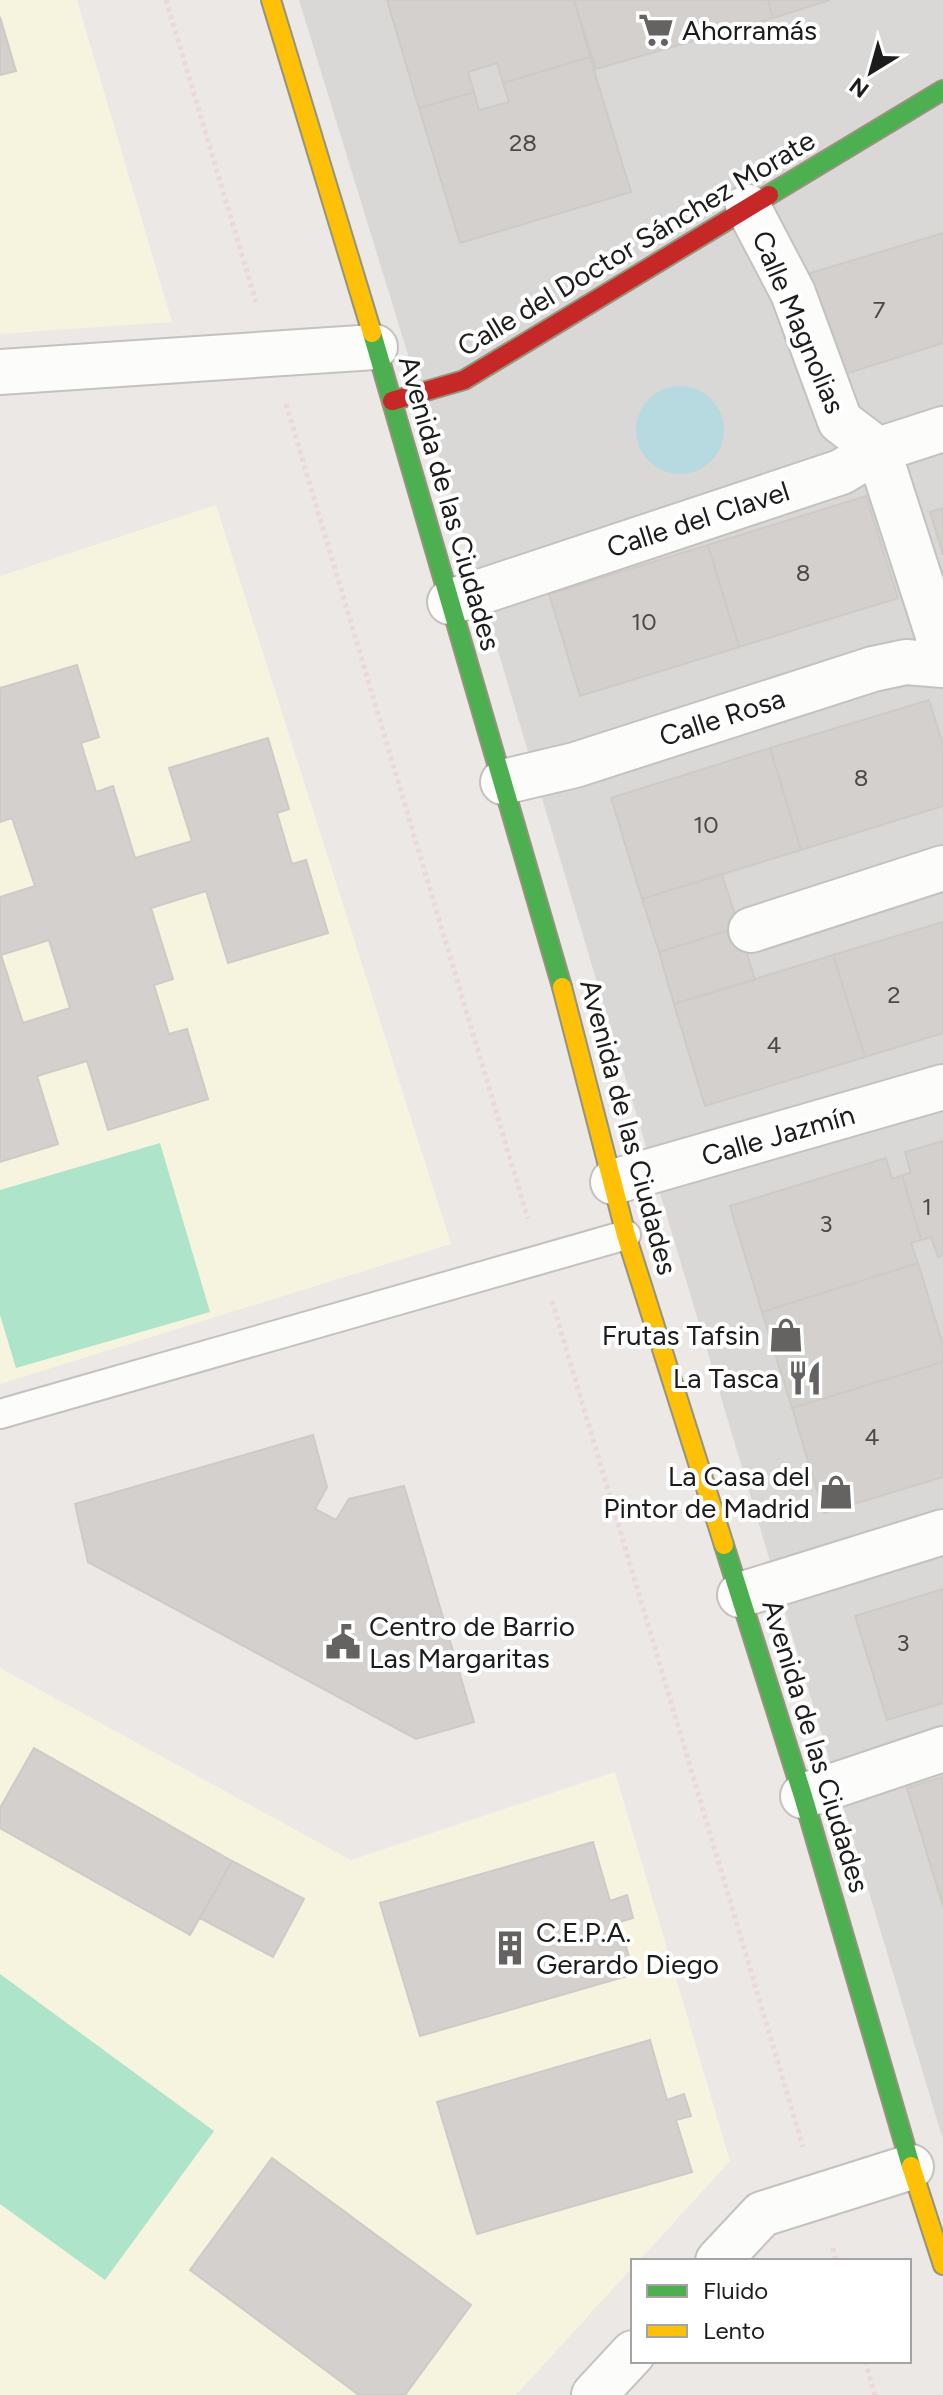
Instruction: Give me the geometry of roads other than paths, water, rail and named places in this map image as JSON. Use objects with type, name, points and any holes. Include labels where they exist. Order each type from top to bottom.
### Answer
[{"type":"street","name":"Avenida de las Ciudades","points":[[271,0],[503,782],[564,995],[626,1235],[803,1796],[911,2167],[942,2260]]},
{"type":"street","name":"Calle del Doctor Sánchez Morate","points":[[392,401],[464,380],[943,90]]},
{"type":"street","name":"Calle Magnolias","points":[[748,207],[793,293],[840,421],[878,450]]},
{"type":"street","points":[[0,372],[375,347]]},
{"type":"street","name":"Calle del Clavel","points":[[450,602],[841,472],[878,450],[943,429]]},
{"type":"street","points":[[878,450],[943,651]]},
{"type":"street","name":"Calle Rosa","points":[[503,782],[575,765],[873,669],[906,662],[943,665]]},
{"type":"street","points":[[751,930],[943,868]]},
{"type":"street","name":"Calle Jazmín","points":[[613,1182],[943,1087]]},
{"type":"street","points":[[740,1595],[943,1532]]},
{"type":"street","points":[[803,1796],[943,1749]]},
{"type":"street","points":[[720,2259],[762,2214],[911,2167]]},
{"type":"street","points":[[594,2395],[631,2355]]},
{"type":"lane","points":[[0,1414],[626,1235]]},
{"type":"water","points":[[680,386],[697,389],[711,399],[721,413],[724,430],[721,447],[711,461],[697,471],[680,474],[663,471],[649,461],[639,447],[636,430],[639,413],[649,399],[663,389]]},
{"type":"place","name":"Ahorramás","points":[[656,30]]},
{"type":"place","name":"Frutas Tafsin","points":[[786,1335]]},
{"type":"place","name":"La Tasca","points":[[805,1378]]},
{"type":"place","name":"La Casa del Pintor de Madrid","points":[[836,1492]]},
{"type":"place","name":"Centro de Barrio Las Margaritas","points":[[343,1642]]},
{"type":"place","name":"C.E.P.A. Gerardo Diego","points":[[510,1948]]}]
